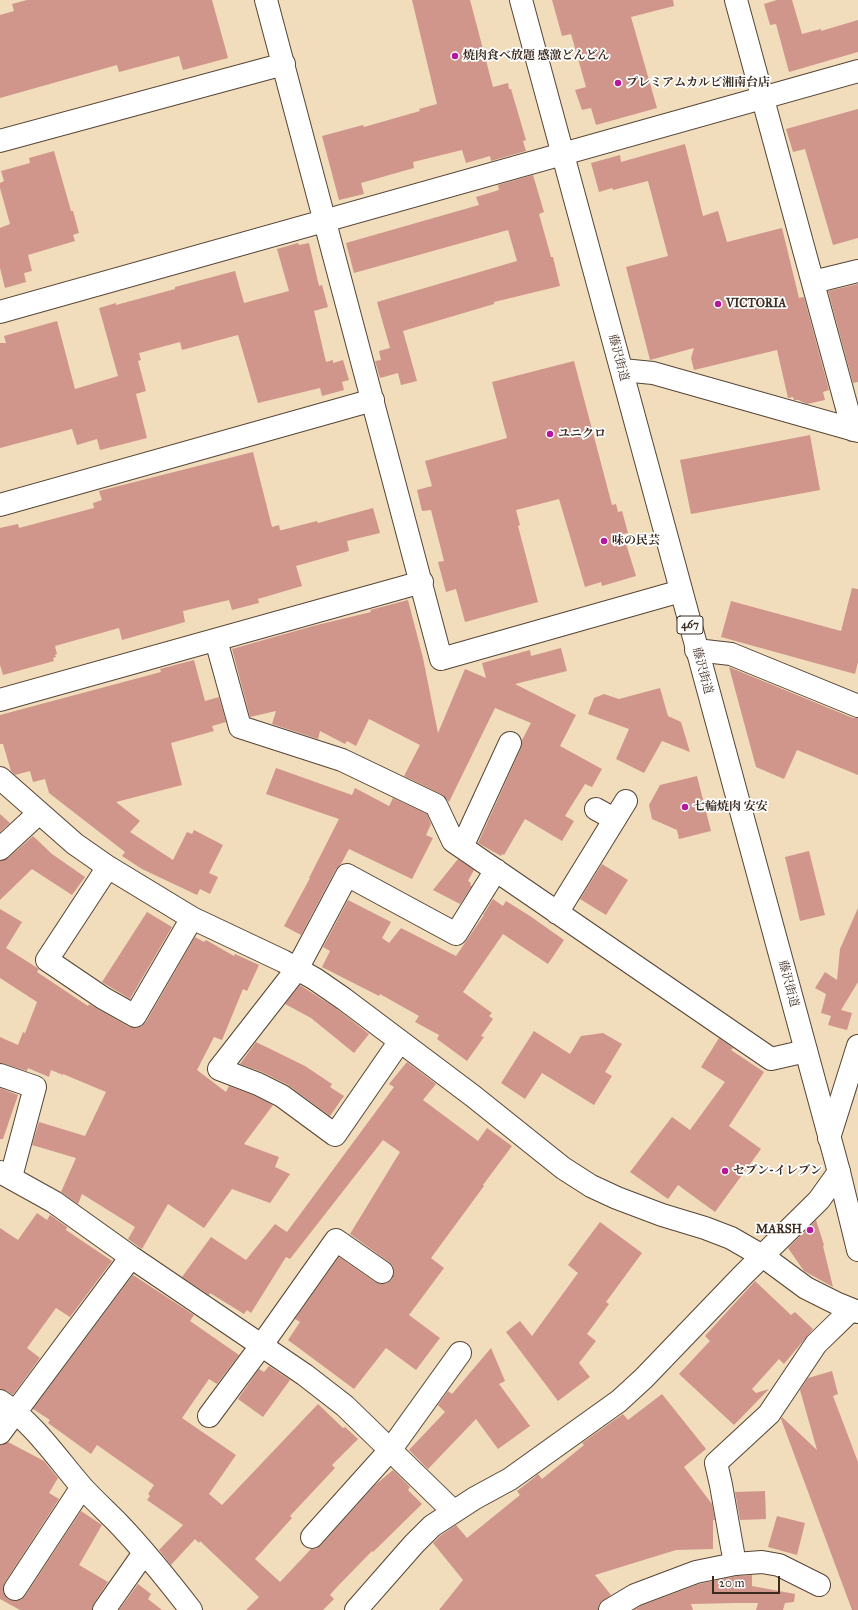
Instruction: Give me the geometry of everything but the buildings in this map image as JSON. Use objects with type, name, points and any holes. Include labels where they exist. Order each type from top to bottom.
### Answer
[{"type":"main road","points":[[266,0],[422,582],[441,659],[681,591]]},
{"type":"main road","name":"藤沢街道","points":[[520,0],[622,370],[696,650],[856,1238]]},
{"type":"main road","points":[[736,0],[813,282],[856,431]]},
{"type":"main road","points":[[0,142],[284,64]]},
{"type":"main road","points":[[0,312],[858,71]]},
{"type":"main road","points":[[813,282],[858,270]]},
{"type":"main road","points":[[622,370],[653,373],[856,431]]},
{"type":"main road","points":[[0,505],[373,400]]},
{"type":"main road","points":[[0,700],[422,582]]},
{"type":"main road","points":[[216,640],[240,727],[342,760],[436,806],[454,841],[771,1059],[806,1051]]},
{"type":"main road","points":[[696,650],[731,654],[858,706]]},
{"type":"main road","points":[[462,847],[510,743]]},
{"type":"main road","points":[[0,778],[75,844],[108,868],[192,918],[297,969],[315,979],[344,999],[473,1096],[563,1168],[591,1186],[662,1215],[705,1228],[731,1238],[764,1257],[806,1288],[855,1311],[816,1344],[769,1414],[716,1464],[722,1485],[735,1564]]},
{"type":"main road","points":[[558,913],[605,814],[626,801]]},
{"type":"main road","points":[[0,849],[39,813]]},
{"type":"main road","points":[[108,868],[47,960],[103,998],[135,1016],[192,918]]},
{"type":"main road","points":[[400,1041],[335,1135],[282,1096],[258,1084],[219,1068],[297,969],[347,875],[456,934],[496,870]]},
{"type":"main road","points":[[829,1138],[858,1046]]},
{"type":"main road","points":[[0,1075],[35,1087],[5,1175],[54,1202],[131,1257],[305,1375],[346,1406],[454,1511]]},
{"type":"main road","points":[[356,1610],[414,1544],[432,1526],[454,1511],[510,1479],[619,1401],[644,1378],[819,1200],[839,1172]]},
{"type":"main road","points":[[209,1416],[261,1346],[336,1240],[382,1272]]},
{"type":"main road","points":[[0,1433],[8,1406],[131,1257]]},
{"type":"main road","points":[[312,1537],[391,1449],[460,1353]]},
{"type":"main road","points":[[8,1406],[57,1456],[82,1486],[117,1522],[191,1610]]},
{"type":"main road","points":[[15,1589],[82,1486]]},
{"type":"main road","points":[[104,1610],[144,1553]]},
{"type":"main road","points":[[610,1610],[634,1595],[690,1574],[735,1564],[762,1562],[779,1565],[819,1585]]},
{"type":"place","name":"焼肉食べ放題 感激どんどん","points":[[455,56]]},
{"type":"place","name":"プレミアムカルビ湘南台店","points":[[618,83]]},
{"type":"place","name":"VICTORIA","points":[[718,304]]},
{"type":"place","name":"ユニクロ","points":[[550,434]]},
{"type":"place","name":"味の民芸","points":[[604,541]]},
{"type":"place","name":"七輪焼肉 安安","points":[[685,807]]},
{"type":"place","name":"セブン-イレブン","points":[[725,1171]]},
{"type":"place","name":"MARSH","points":[[810,1230]]}]
